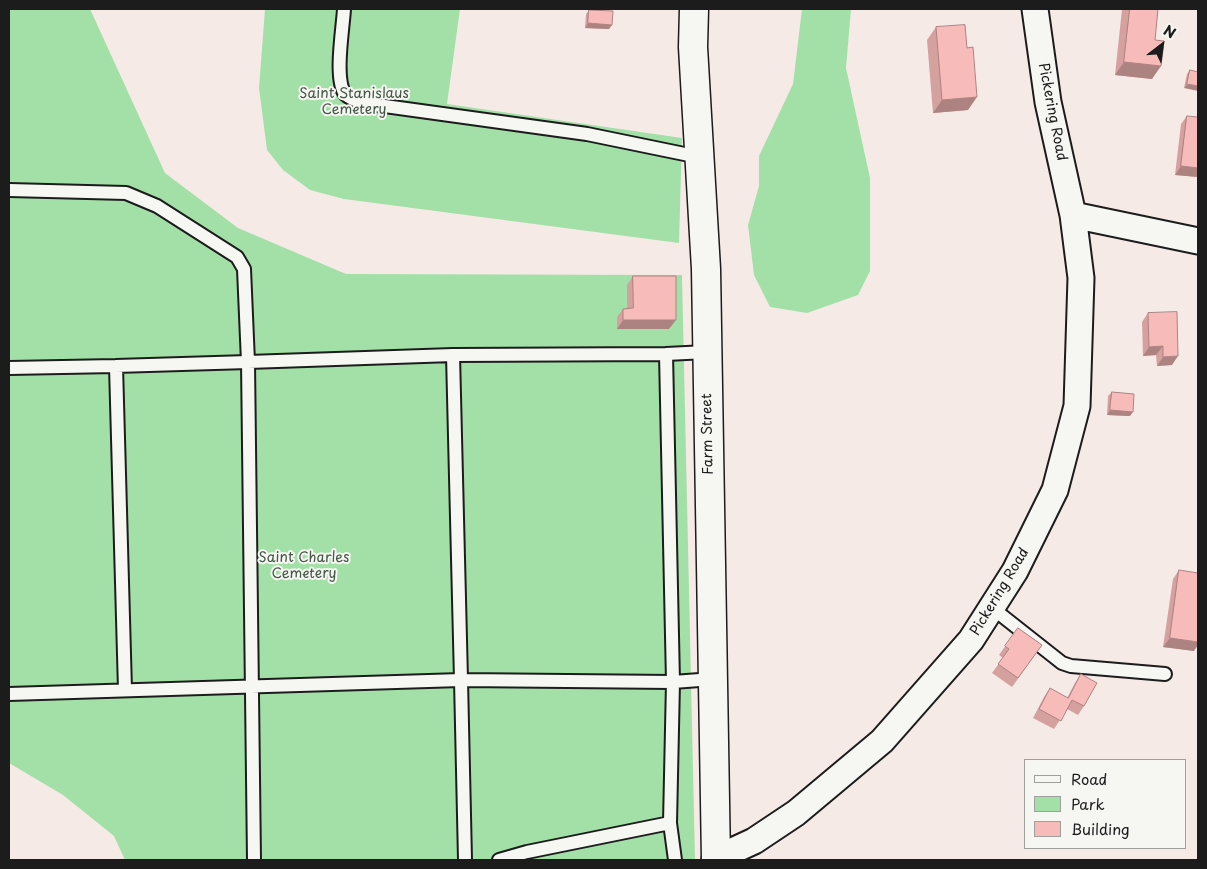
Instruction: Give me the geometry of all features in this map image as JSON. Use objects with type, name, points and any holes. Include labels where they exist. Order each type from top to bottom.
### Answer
[{"type":"street","name":"Farm Street","points":[[694,9],[693,47],[706,269],[716,860]]},
{"type":"street","name":"Pickering Road","points":[[716,860],[754,841],[796,813],[882,741],[971,640],[1015,571],[1055,490],[1077,406],[1081,278],[1073,215],[1048,102],[1034,9]]},
{"type":"street","points":[[1073,215],[1198,241]]},
{"type":"lane","points":[[344,9],[341,87],[346,95],[353,100],[363,103],[587,134],[699,157]]},
{"type":"lane","points":[[9,190],[126,193],[157,206],[237,257],[244,269],[248,362],[254,860]]},
{"type":"lane","points":[[9,368],[453,356],[707,352]]},
{"type":"lane","points":[[666,354],[673,682],[670,823],[675,860]]},
{"type":"lane","points":[[453,356],[465,860]]},
{"type":"lane","points":[[116,366],[125,690]]},
{"type":"lane","points":[[991,607],[1062,663],[1071,666],[1164,674]]},
{"type":"lane","points":[[9,694],[253,688],[461,680],[673,682],[713,679]]},
{"type":"lane","points":[[499,860],[528,852],[670,823]]},
{"type":"green space","name":"Saint Charles Cemetery","points":[[9,9],[90,9],[165,173],[238,228],[346,274],[682,275],[695,860],[125,860],[114,836],[63,795],[9,763]]},
{"type":"green space","name":"Saint Stanislaus Cemetery","points":[[265,9],[460,9],[447,104],[682,138],[679,243],[344,199],[310,190],[283,170],[267,150],[259,88]]},
{"type":"green space","points":[[802,9],[851,9],[846,68],[870,178],[870,271],[858,295],[807,313],[770,307],[754,275],[748,225],[759,186],[759,156],[793,84]]},
{"type":"building","points":[[1130,9],[1158,9],[1155,40],[1164,41],[1161,66],[1124,62]]},
{"type":"building","points":[[589,10],[613,11],[612,25],[588,23]]},
{"type":"building","points":[[965,25],[967,48],[973,47],[977,97],[942,100],[936,27]]},
{"type":"building","points":[[1190,70],[1198,72],[1198,86],[1187,84]]},
{"type":"building","points":[[1187,116],[1198,117],[1198,168],[1181,166]]},
{"type":"building","points":[[633,276],[676,276],[676,320],[623,320],[623,309],[633,308]]},
{"type":"building","points":[[1177,312],[1178,356],[1163,357],[1163,346],[1149,347],[1148,313]]},
{"type":"building","points":[[1112,392],[1134,394],[1133,412],[1110,410]]},
{"type":"building","points":[[1179,570],[1198,573],[1198,642],[1170,638]]},
{"type":"building","points":[[1018,628],[1042,645],[1018,678],[998,664],[1009,649],[1005,646]]},
{"type":"building","points":[[1081,674],[1097,683],[1084,706],[1072,700],[1061,721],[1039,709],[1050,688],[1068,698]]}]
